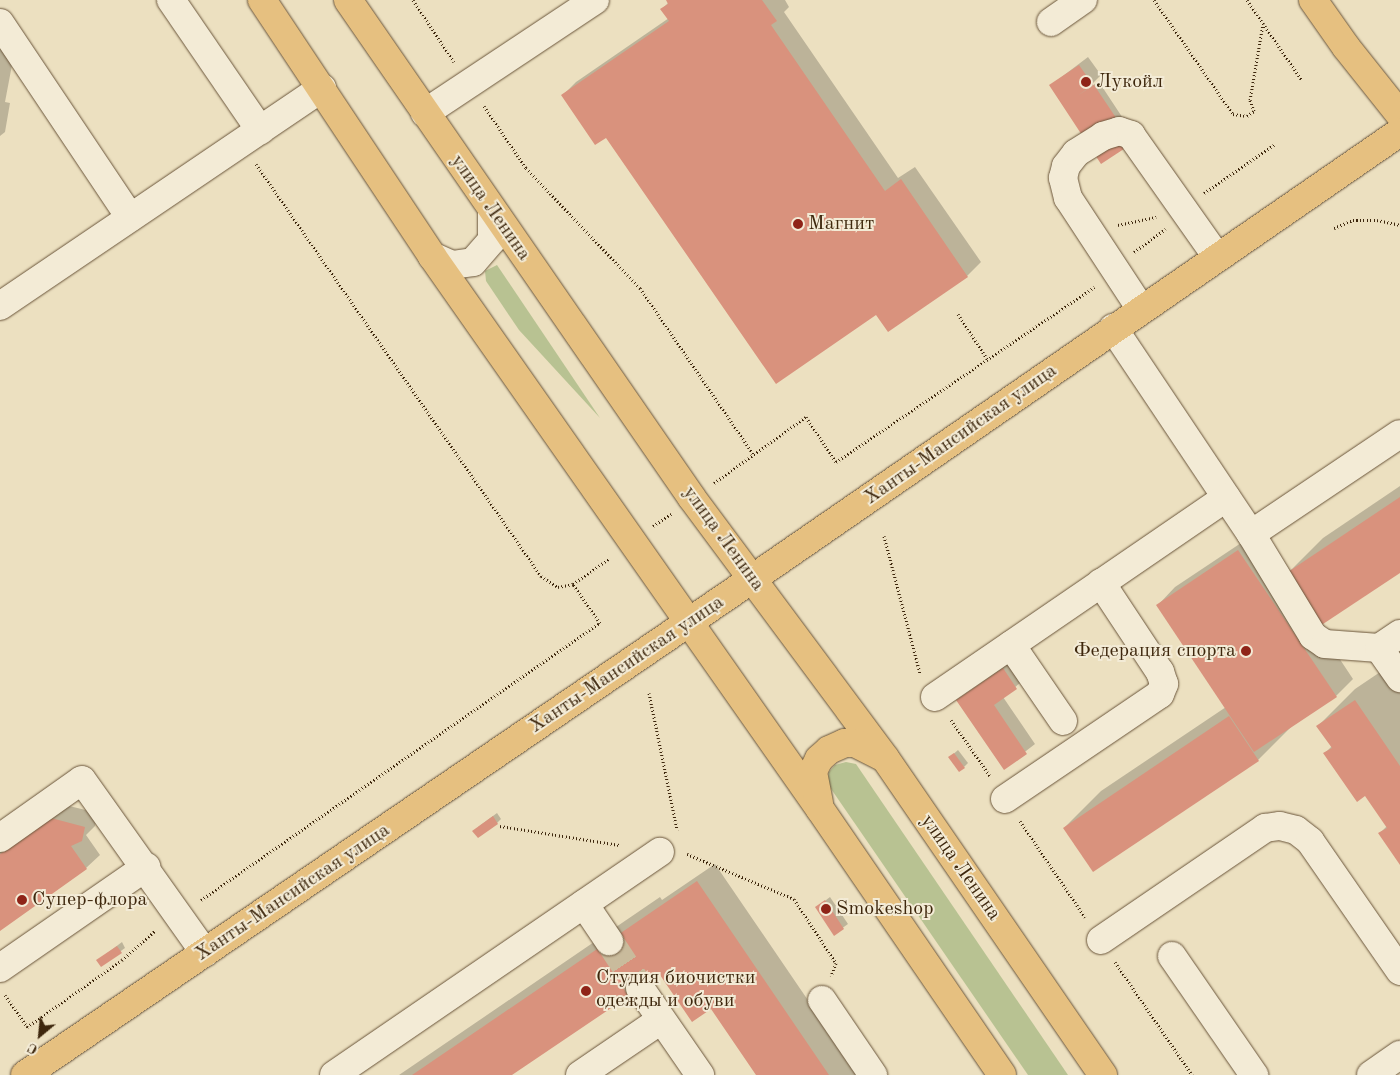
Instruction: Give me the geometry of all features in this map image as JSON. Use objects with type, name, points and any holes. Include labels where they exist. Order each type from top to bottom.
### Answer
[{"type":"main road","points":[[262,0],[432,256],[690,622],[1002,1075]]},
{"type":"main road","name":"улица Ленина","points":[[348,0],[692,498],[884,758],[1103,1075]]},
{"type":"main road","points":[[1313,0],[1346,47],[1400,115]]},
{"type":"main road","name":"Ханты-Мансийская улица","points":[[26,1075],[690,622],[1113,328],[1400,132]]},
{"type":"main road","points":[[820,809],[813,785],[813,771],[818,760],[829,750],[845,743],[855,743],[884,758]]},
{"type":"street","points":[[171,0],[250,137]]},
{"type":"street","points":[[425,113],[595,0]]},
{"type":"street","points":[[1051,22],[1083,0]]},
{"type":"street","points":[[0,23],[130,217]]},
{"type":"street","points":[[0,306],[322,88]]},
{"type":"street","points":[[1141,309],[1068,198],[1063,178],[1066,166],[1076,153],[1103,136],[1119,131],[1131,134],[1217,257]]},
{"type":"street","points":[[432,256],[452,265],[473,262],[492,240],[492,211]]},
{"type":"street","points":[[1113,328],[1251,534],[1313,636],[1325,644],[1390,641],[1400,678]]},
{"type":"street","points":[[1251,534],[1400,434]]},
{"type":"street","points":[[935,697],[1226,498]]},
{"type":"street","points":[[1005,799],[1160,694],[1164,684],[1160,672],[1101,583]]},
{"type":"street","points":[[1011,645],[1063,721]]},
{"type":"street","points":[[0,838],[82,780],[146,867],[205,953]]},
{"type":"street","points":[[1101,940],[1265,828],[1280,826],[1296,830],[1310,841],[1400,970]]},
{"type":"street","points":[[334,1075],[584,904],[668,843]]},
{"type":"street","points":[[0,968],[146,867]]},
{"type":"street","points":[[584,904],[609,941]]},
{"type":"street","points":[[1172,956],[1254,1075]]},
{"type":"street","points":[[640,988],[700,1075]]},
{"type":"street","points":[[822,1000],[873,1075]]},
{"type":"street","points":[[580,1075],[661,1020]]},
{"type":"street","points":[[1371,1075],[1400,1055]]},
{"type":"path","points":[[413,0],[526,168],[640,288],[754,455]]},
{"type":"path","points":[[1154,0],[1234,114],[1248,116],[1254,111],[1250,100],[1262,24]]},
{"type":"path","points":[[1247,0],[1301,79]]},
{"type":"path","points":[[250,137],[541,576],[558,587],[573,584],[806,417],[836,462],[1102,282],[1114,270],[1170,226],[1182,209]]},
{"type":"path","points":[[1086,225],[1128,226],[1182,209],[1275,144]]},
{"type":"path","points":[[1334,228],[1353,220],[1377,220],[1400,225]]},
{"type":"path","points":[[958,314],[988,360]]},
{"type":"path","points":[[884,536],[921,677],[1192,1075]]},
{"type":"path","points":[[0,988],[27,1027],[179,915],[600,623],[573,584]]},
{"type":"path","points":[[649,693],[668,843]]},
{"type":"path","points":[[500,826],[668,843],[677,850],[794,899],[836,963],[822,1000]]},
{"type":"green space","points":[[497,265],[600,418],[519,330],[486,281],[485,271]]},
{"type":"green space","points":[[846,762],[856,764],[1068,1075],[1028,1075],[827,783],[829,772],[835,765]]},
{"type":"building","name":"Магнит","points":[[666,0],[762,0],[777,21],[771,25],[885,191],[901,179],[968,277],[888,332],[876,315],[776,384],[606,138],[595,145],[561,95],[669,21],[660,9],[668,4]]},
{"type":"building","points":[[1079,65],[1093,85],[1077,96],[1094,85],[1133,143],[1101,164],[1049,85]]},
{"type":"building","points":[[1400,497],[1400,573],[1320,626],[1285,574]]},
{"type":"building","name":"Федерация спорта","points":[[1238,550],[1337,697],[1254,752],[1156,605]]},
{"type":"building","points":[[1003,668],[1017,689],[994,705],[1027,754],[1004,770],[956,700]]},
{"type":"building","points":[[1355,700],[1400,766],[1400,865],[1378,833],[1387,828],[1365,796],[1357,802],[1323,753],[1332,748],[1316,726]]},
{"type":"building","points":[[1229,716],[1259,761],[1093,872],[1063,828]]},
{"type":"building","points":[[954,753],[965,768],[959,772],[948,757]]},
{"type":"building","points":[[493,816],[498,824],[478,838],[472,831]]},
{"type":"building","name":"Супер-флора","points":[[51,818],[85,827],[82,841],[71,846],[87,869],[0,931],[0,854]]},
{"type":"building","points":[[697,881],[829,1075],[756,1075],[711,1009],[692,1022],[660,975],[512,1075],[412,1075]]},
{"type":"building","points":[[825,900],[844,929],[834,936],[815,907]]},
{"type":"building","points":[[117,946],[122,953],[101,967],[96,960]]},
{"type":"tunnel","points":[[609,941],[640,988]]},
{"type":"place","name":"Лукойл","points":[[1086,82]]},
{"type":"place","name":"Магнит","points":[[798,224]]},
{"type":"place","name":"Федерация спорта","points":[[1246,651]]},
{"type":"place","name":"Супер-флора","points":[[22,900]]},
{"type":"place","name":"Smokeshop","points":[[826,909]]},
{"type":"place","name":"Студия биочистки одежды и обуви","points":[[586,991]]}]
